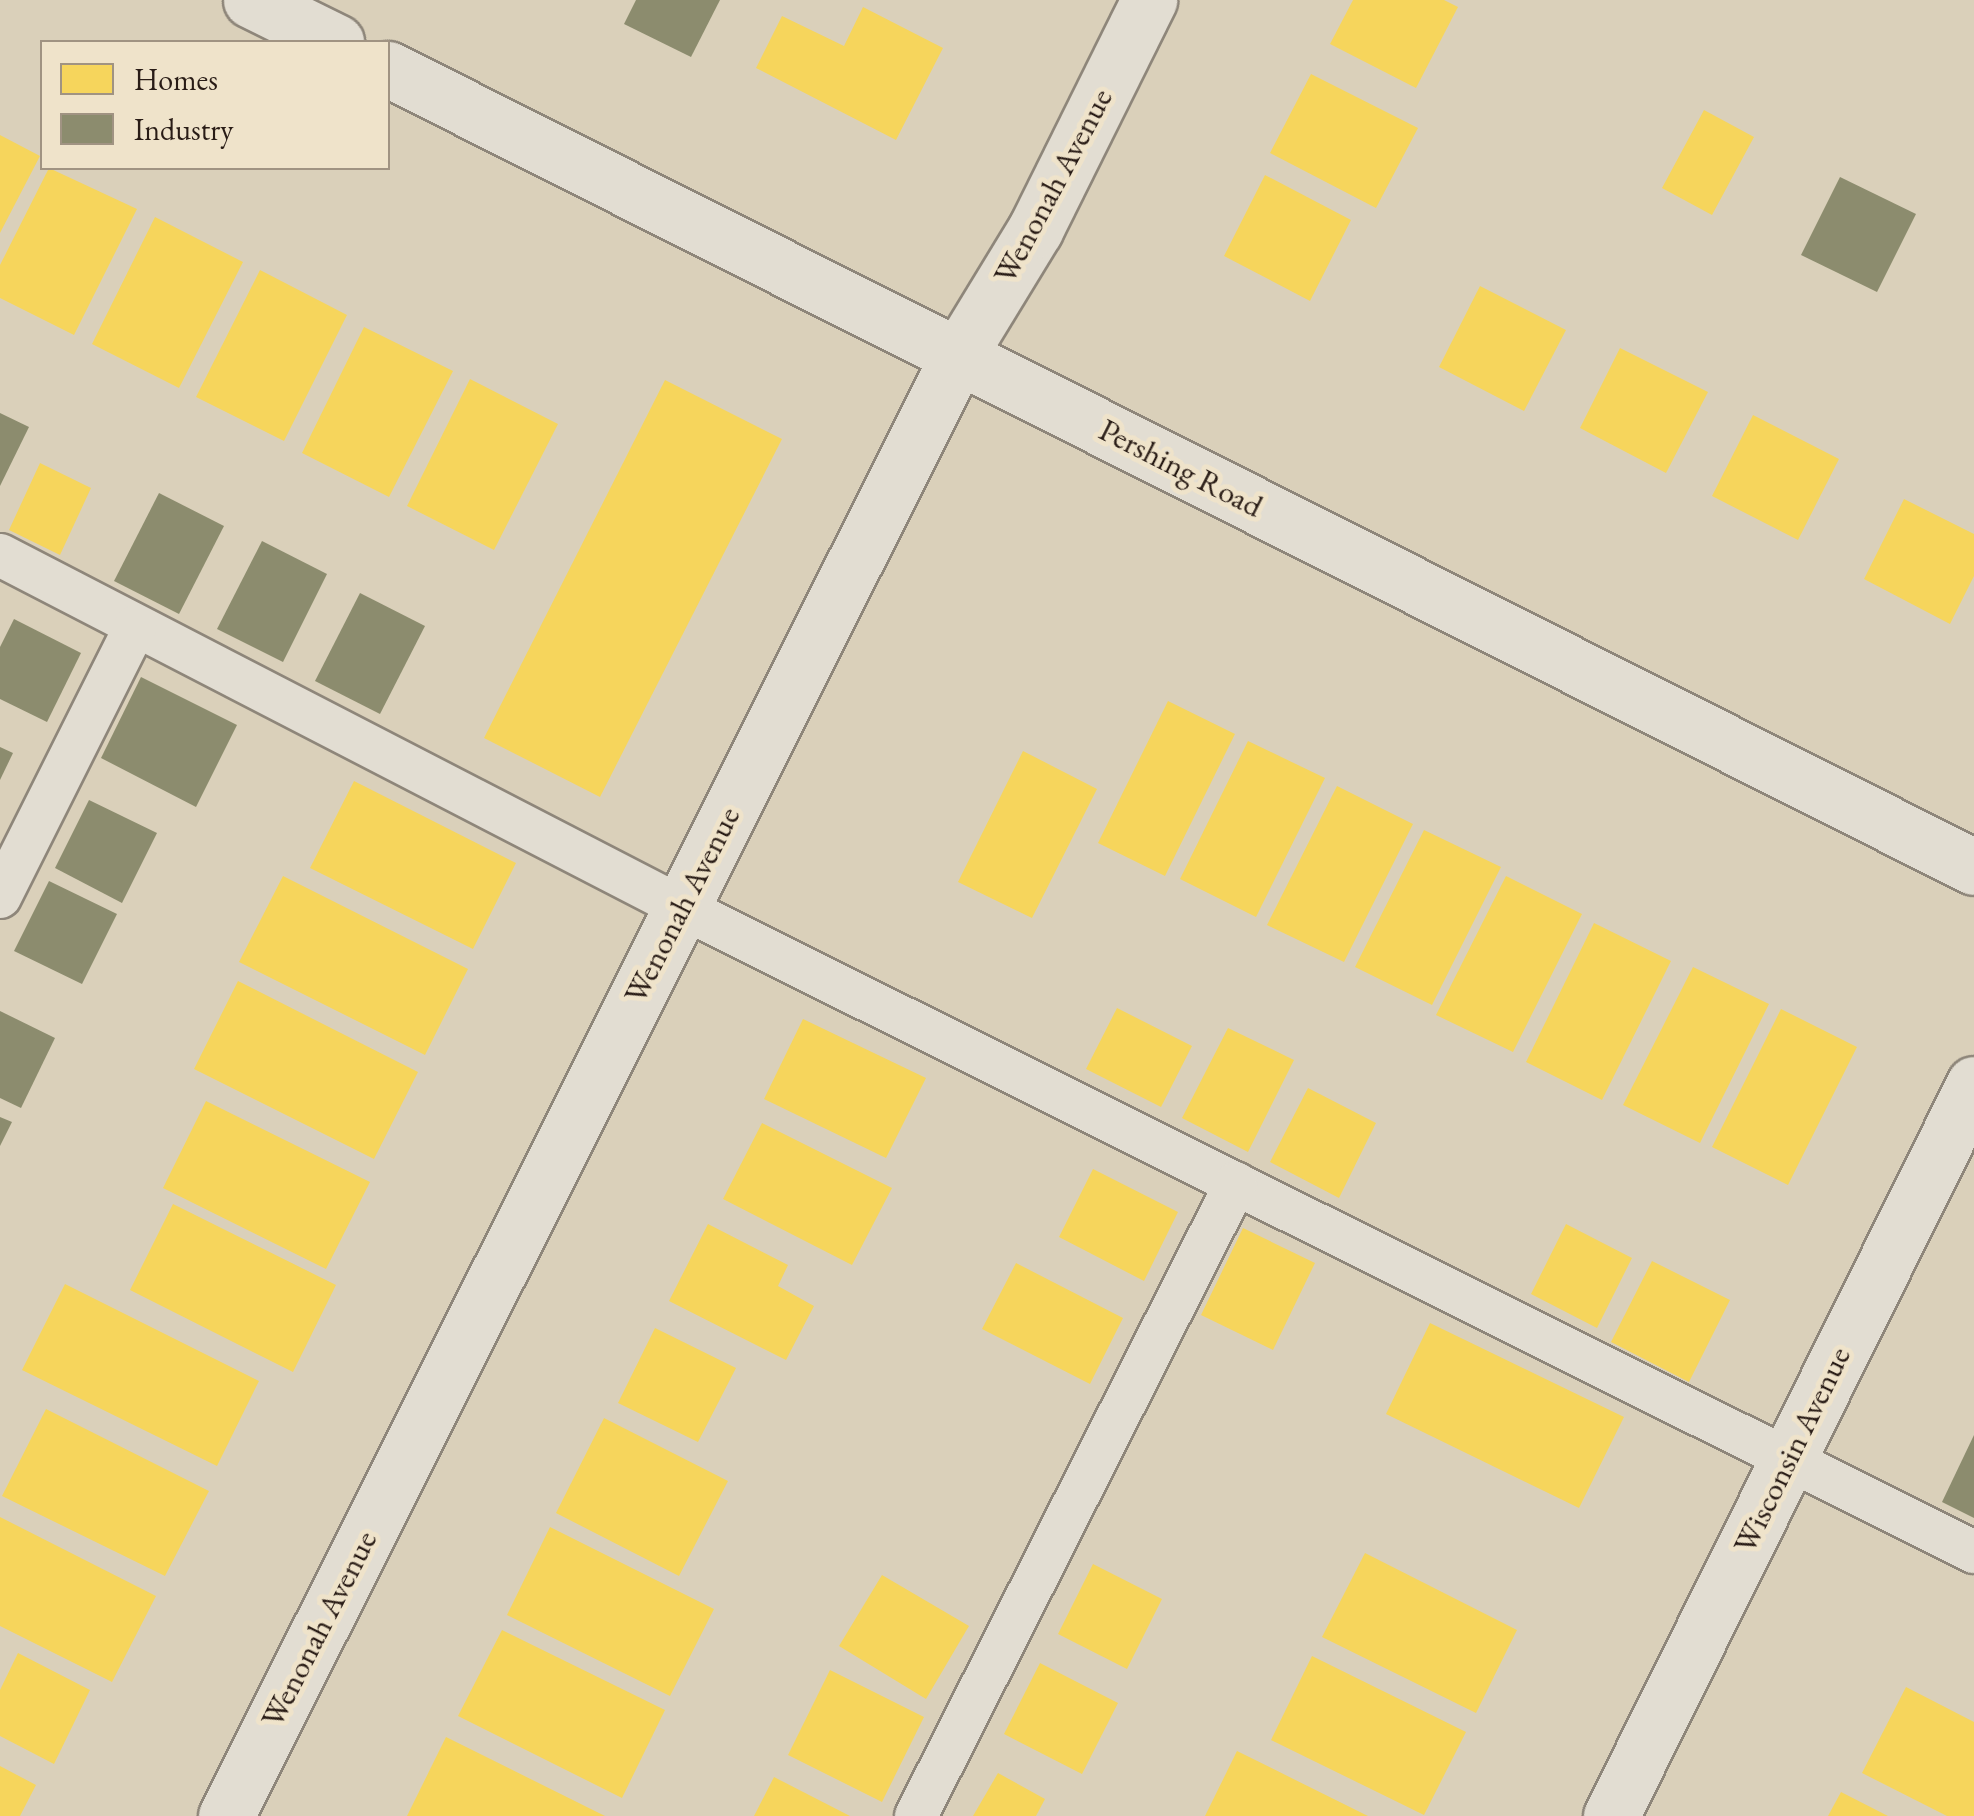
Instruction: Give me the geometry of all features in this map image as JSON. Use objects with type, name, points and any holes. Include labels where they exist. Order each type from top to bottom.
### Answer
[{"type":"street","points":[[251,0],[332,40]]},
{"type":"street","name":"Wenonah Avenue","points":[[226,1816],[958,356],[1035,230],[1149,0]]},
{"type":"street","name":"Pershing Road","points":[[390,69],[1974,866]]},
{"type":"street","name":"Wisconsin Avenue","points":[[1612,1816],[1974,1084]]},
{"type":"lane","points":[[0,556],[681,907],[1974,1552]]},
{"type":"lane","points":[[0,897],[136,626]]},
{"type":"lane","points":[[916,1816],[1236,1184]]},
{"type":"building: Homes","points":[[1353,0],[1444,0],[1458,7],[1416,88],[1330,44]]},
{"type":"building: Homes","points":[[863,7],[943,48],[896,140],[756,68],[782,16],[844,46]]},
{"type":"building: Homes","points":[[1311,74],[1418,128],[1376,208],[1270,153]]},
{"type":"building: Homes","points":[[1704,110],[1754,137],[1712,215],[1662,188]]},
{"type":"building: Homes","points":[[0,135],[40,156],[0,233]]},
{"type":"building: Homes","points":[[48,170],[137,209],[74,335],[0,298],[0,265]]},
{"type":"building: Homes","points":[[1265,175],[1351,220],[1310,301],[1224,256]]},
{"type":"building: Homes","points":[[155,217],[243,262],[179,388],[92,344]]},
{"type":"building: Homes","points":[[260,270],[347,315],[284,441],[196,397]]},
{"type":"building: Homes","points":[[1480,286],[1566,330],[1524,411],[1439,367]]},
{"type":"building: Homes","points":[[364,327],[453,371],[389,497],[302,453]]},
{"type":"building: Homes","points":[[1620,348],[1708,392],[1666,473],[1580,428]]},
{"type":"building: Homes","points":[[470,379],[558,424],[494,550],[407,506]]},
{"type":"building: Homes","points":[[665,380],[782,439],[600,797],[484,738]]},
{"type":"building: Homes","points":[[1753,415],[1839,459],[1798,540],[1712,496]]},
{"type":"building: Homes","points":[[40,463],[91,488],[60,555],[9,530]]},
{"type":"building: Homes","points":[[1904,499],[1974,534],[1974,576],[1950,624],[1864,579]]},
{"type":"building: Homes","points":[[1168,701],[1235,734],[1165,876],[1098,843]]},
{"type":"building: Homes","points":[[1248,741],[1325,778],[1256,917],[1180,879]]},
{"type":"building: Homes","points":[[1023,751],[1097,789],[1032,918],[958,882]]},
{"type":"building: Homes","points":[[354,781],[516,863],[473,949],[310,868]]},
{"type":"building: Homes","points":[[1337,786],[1413,824],[1344,962],[1267,925]]},
{"type":"building: Homes","points":[[1424,830],[1501,867],[1432,1005],[1355,967]]},
{"type":"building: Homes","points":[[283,876],[468,969],[425,1055],[239,962]]},
{"type":"building: Homes","points":[[1506,876],[1582,914],[1513,1052],[1436,1015]]},
{"type":"building: Homes","points":[[1594,923],[1671,961],[1602,1100],[1526,1062]]},
{"type":"building: Homes","points":[[1693,967],[1769,1004],[1700,1143],[1623,1105]]},
{"type":"building: Homes","points":[[238,981],[418,1072],[374,1159],[194,1069]]},
{"type":"building: Homes","points":[[1117,1008],[1192,1046],[1161,1107],[1086,1069]]},
{"type":"building: Homes","points":[[1781,1009],[1857,1047],[1788,1185],[1712,1147]]},
{"type":"building: Homes","points":[[803,1019],[926,1078],[886,1158],[764,1099]]},
{"type":"building: Homes","points":[[1228,1028],[1294,1060],[1248,1152],[1182,1118]]},
{"type":"building: Homes","points":[[1308,1088],[1376,1123],[1339,1198],[1270,1162]]},
{"type":"building: Homes","points":[[206,1101],[370,1182],[326,1269],[163,1188]]},
{"type":"building: Homes","points":[[762,1123],[892,1188],[852,1265],[723,1199]]},
{"type":"building: Homes","points":[[1093,1169],[1178,1212],[1144,1281],[1059,1237]]},
{"type":"building: Homes","points":[[173,1204],[336,1285],[293,1372],[130,1290]]},
{"type":"building: Homes","points":[[708,1224],[788,1265],[778,1286],[814,1306],[786,1360],[669,1301]]},
{"type":"building: Homes","points":[[1566,1224],[1632,1258],[1597,1328],[1531,1294]]},
{"type":"building: Homes","points":[[1243,1228],[1315,1263],[1273,1350],[1201,1315]]},
{"type":"building: Homes","points":[[1652,1261],[1730,1300],[1689,1382],[1611,1342]]},
{"type":"building: Homes","points":[[1016,1263],[1123,1318],[1090,1384],[982,1329]]},
{"type":"building: Homes","points":[[65,1284],[259,1381],[217,1466],[22,1370]]},
{"type":"building: Homes","points":[[1430,1323],[1624,1417],[1579,1508],[1386,1414]]},
{"type":"building: Homes","points":[[655,1328],[736,1368],[698,1442],[618,1403]]},
{"type":"building: Homes","points":[[46,1409],[209,1491],[165,1576],[2,1496]]},
{"type":"building: Homes","points":[[604,1418],[728,1481],[679,1576],[556,1513]]},
{"type":"building: Homes","points":[[0,1517],[156,1596],[112,1682],[0,1626]]},
{"type":"building: Homes","points":[[550,1527],[714,1609],[670,1696],[507,1615]]},
{"type":"building: Homes","points":[[1365,1553],[1517,1630],[1476,1713],[1322,1637]]},
{"type":"building: Homes","points":[[1093,1564],[1162,1599],[1127,1669],[1058,1634]]},
{"type":"building: Homes","points":[[882,1575],[969,1626],[926,1699],[839,1646]]},
{"type":"building: Homes","points":[[502,1630],[665,1710],[622,1798],[458,1716]]},
{"type":"building: Homes","points":[[18,1653],[90,1690],[54,1764],[0,1736],[0,1690]]},
{"type":"building: Homes","points":[[1312,1656],[1466,1732],[1424,1815],[1271,1740]]},
{"type":"building: Homes","points":[[1040,1663],[1118,1703],[1082,1774],[1004,1734]]},
{"type":"building: Homes","points":[[830,1670],[924,1717],[882,1802],[788,1755]]},
{"type":"building: Homes","points":[[1906,1687],[1974,1722],[1974,1816],[1947,1816],[1862,1773]]},
{"type":"building: Homes","points":[[446,1737],[605,1816],[407,1816]]},
{"type":"building: Homes","points":[[1237,1751],[1368,1816],[1205,1816]]},
{"type":"building: Homes","points":[[0,1766],[36,1785],[20,1816],[0,1816]]},
{"type":"building: Homes","points":[[998,1773],[1045,1799],[1036,1816],[973,1816]]},
{"type":"building: Homes","points":[[774,1777],[850,1816],[754,1816]]},
{"type":"building: Homes","points":[[1841,1792],[1888,1816],[1828,1816]]},
{"type":"building: Industry","points":[[636,0],[720,0],[691,57],[624,24]]},
{"type":"building: Industry","points":[[1840,177],[1916,214],[1877,292],[1801,255]]},
{"type":"building: Industry","points":[[0,413],[29,427],[0,486]]},
{"type":"building: Industry","points":[[159,493],[224,526],[179,614],[114,581]]},
{"type":"building: Industry","points":[[262,541],[327,574],[283,662],[217,629]]},
{"type":"building: Industry","points":[[360,593],[425,626],[380,714],[315,681]]},
{"type":"building: Industry","points":[[14,619],[81,653],[47,722],[0,699],[0,647]]},
{"type":"building: Industry","points":[[141,677],[237,725],[196,807],[101,758]]},
{"type":"building: Industry","points":[[0,747],[13,753],[0,780]]},
{"type":"building: Industry","points":[[89,800],[157,833],[122,903],[55,868]]},
{"type":"building: Industry","points":[[49,881],[117,914],[82,984],[14,951]]},
{"type":"building: Industry","points":[[0,1011],[55,1038],[21,1108],[0,1098]]},
{"type":"building: Industry","points":[[0,1117],[12,1122],[0,1146]]},
{"type":"building: Industry","points":[[1974,1435],[1974,1518],[1942,1502]]}]
